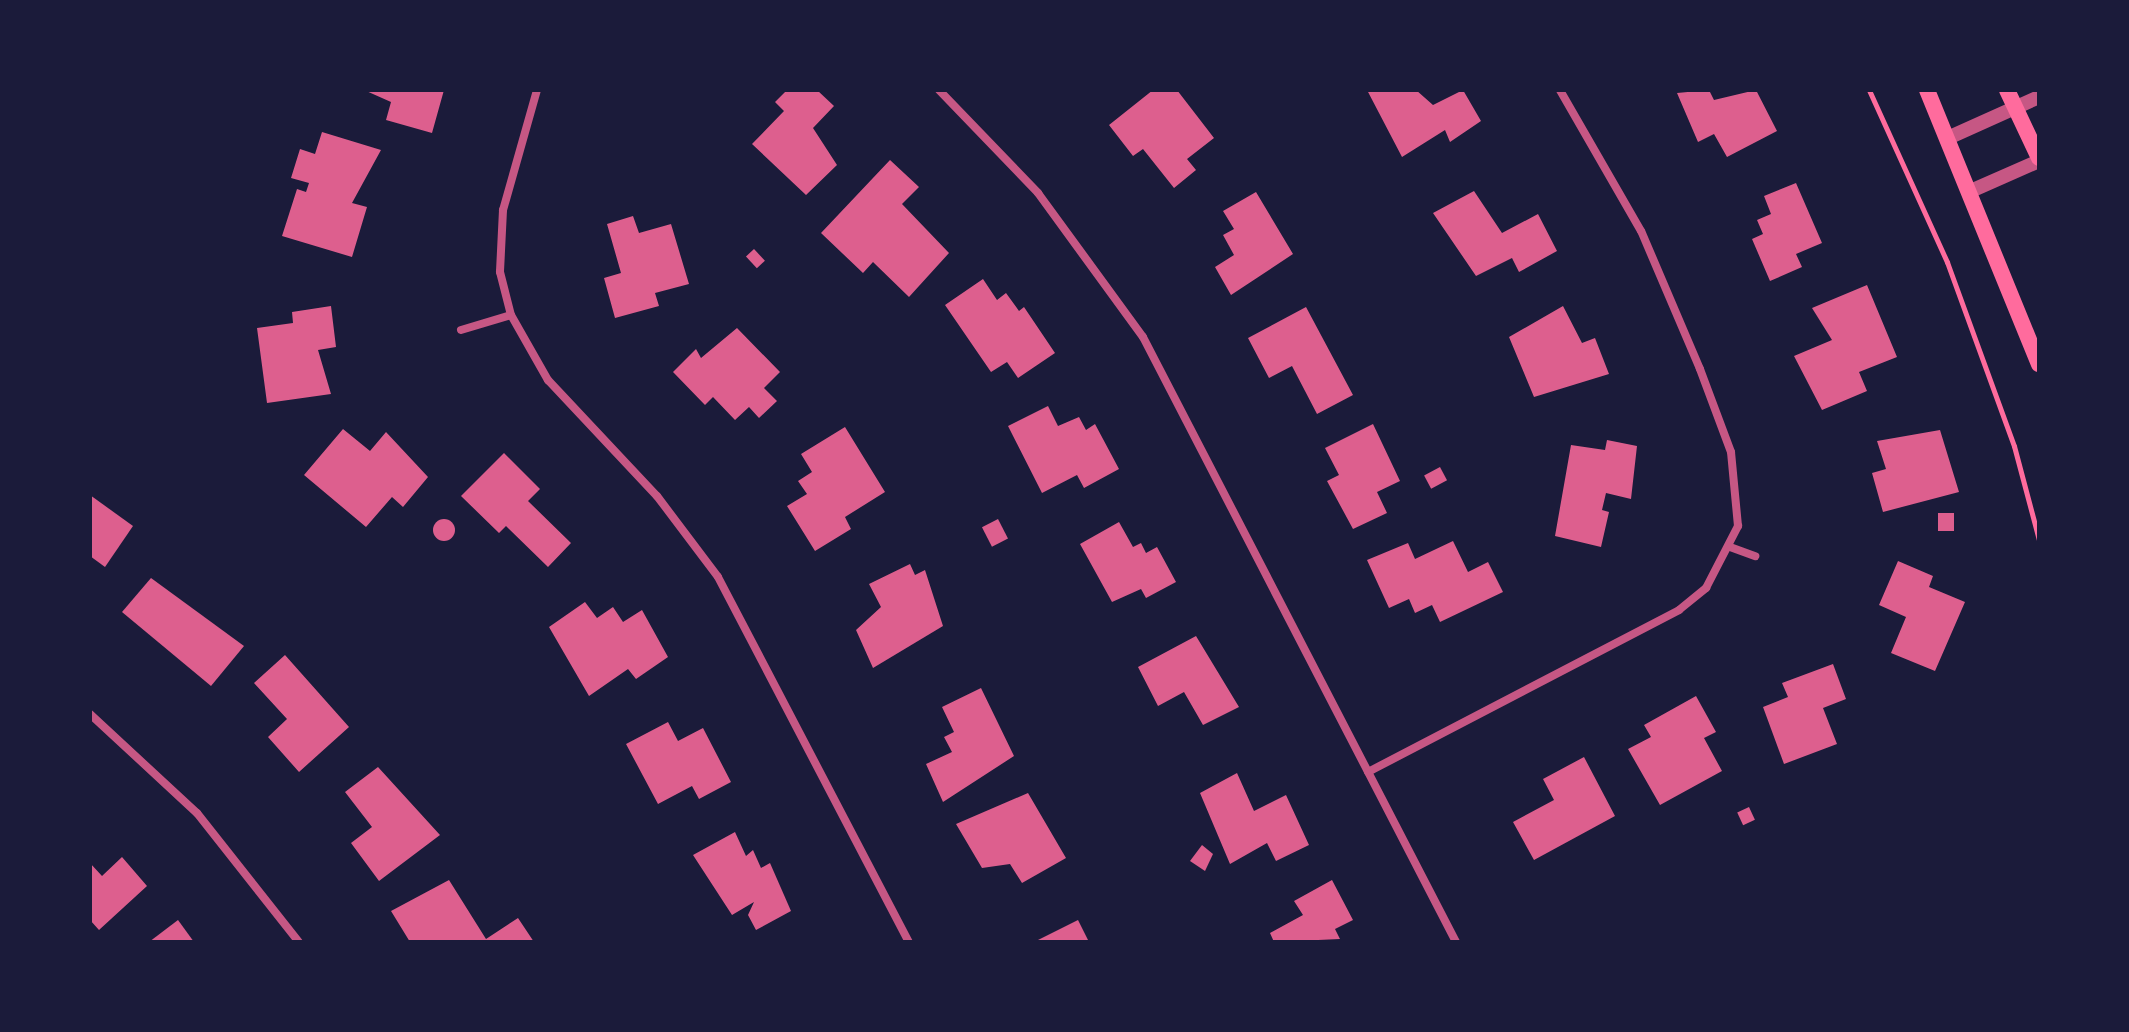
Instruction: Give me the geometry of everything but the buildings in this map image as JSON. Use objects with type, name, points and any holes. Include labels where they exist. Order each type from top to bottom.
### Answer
[{"type":"main road","points":[[1927,90],[1973,190],[2039,364]]},
{"type":"main road","points":[[2007,90],[2039,160]]},
{"type":"street","points":[[537,90],[503,210],[500,272],[511,315],[548,380],[657,496],[718,577],[909,942]]},
{"type":"street","points":[[939,90],[1038,193],[1143,337],[1456,942]]},
{"type":"street","points":[[1368,772],[1649,630],[1706,588],[1730,547],[1737,481],[1724,428],[1641,231],[1560,90]]},
{"type":"street","points":[[1950,137],[2039,97]]},
{"type":"street","points":[[1973,190],[2039,160]]},
{"type":"street","points":[[461,330],[511,315]]},
{"type":"street","points":[[1730,547],[1755,556]]},
{"type":"street","points":[[90,714],[197,813],[299,942]]},
{"type":"path","points":[[1869,90],[1947,262],[2014,446],[2039,540]]}]
